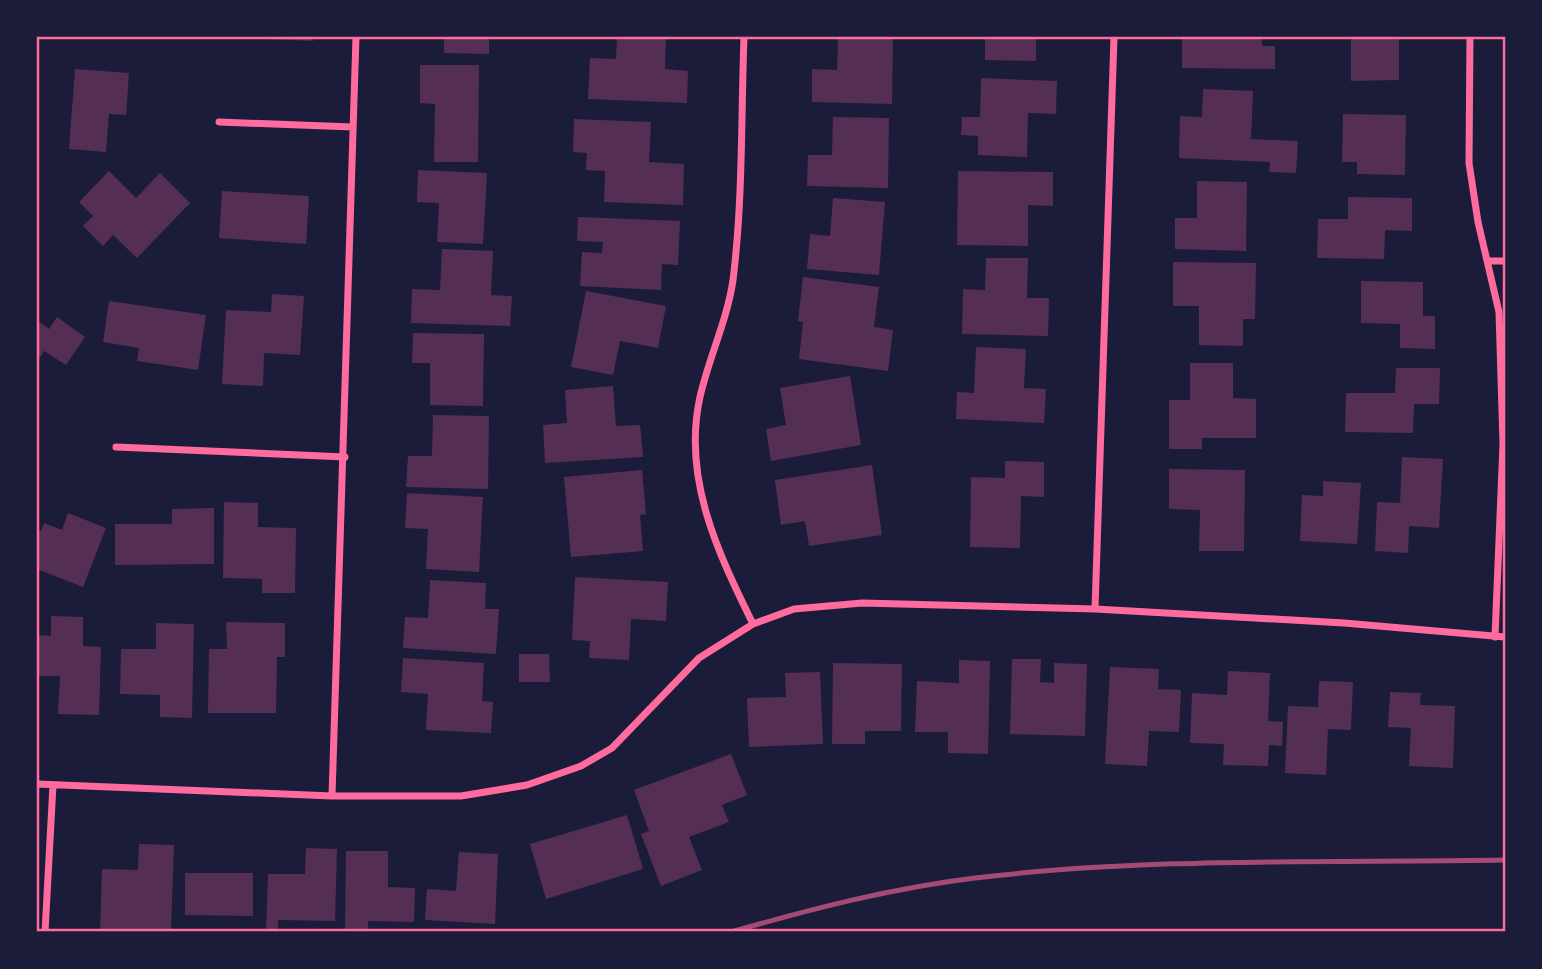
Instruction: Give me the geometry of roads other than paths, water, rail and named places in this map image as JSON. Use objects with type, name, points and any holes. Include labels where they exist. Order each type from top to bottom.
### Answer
[{"type":"street","points":[[332,796],[345,457],[356,37]]},
{"type":"street","points":[[744,37],[737,247],[729,306],[700,397],[695,440],[699,489],[718,552],[752,624]]},
{"type":"street","points":[[1095,609],[1114,37]]},
{"type":"street","points":[[1470,37],[1469,163],[1478,222],[1499,312],[1503,444],[1495,637]]},
{"type":"street","points":[[219,122],[353,127]]},
{"type":"street","points":[[1489,261],[1505,261]]},
{"type":"street","points":[[116,447],[345,457]]},
{"type":"street","points":[[37,784],[332,796],[461,796],[527,785],[581,766],[612,748],[699,659],[752,624],[794,609],[862,603],[1095,609],[1344,623],[1505,637]]},
{"type":"street","points":[[45,932],[53,785]]},
{"type":"railway","points":[[731,932],[882,893],[944,882],[1041,871],[1240,862],[1505,860]]}]
